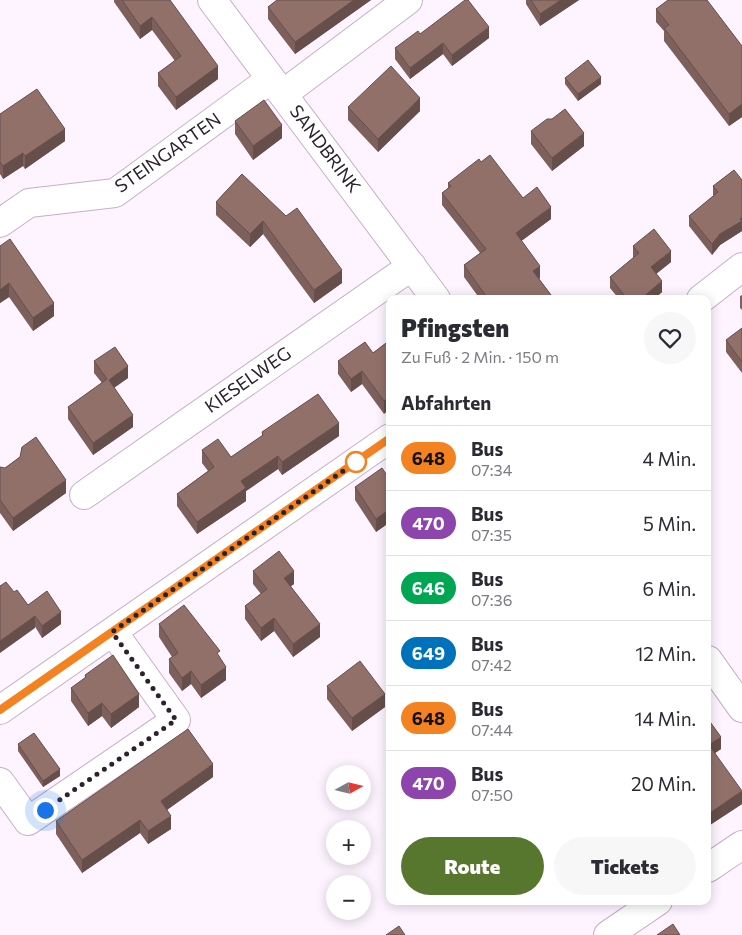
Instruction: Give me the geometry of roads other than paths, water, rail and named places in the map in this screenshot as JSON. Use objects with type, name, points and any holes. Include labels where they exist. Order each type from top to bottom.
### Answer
[{"type":"street","name":"SANDBRINK","points":[[212,0],[433,295]]},
{"type":"street","name":"STEINGARTEN","points":[[0,223],[30,203],[115,193],[408,0]]},
{"type":"street","name":"KIESELWEG","points":[[84,495],[412,266]]},
{"type":"street","points":[[707,295],[742,267]]},
{"type":"street","points":[[0,710],[386,441]]},
{"type":"street","points":[[0,782],[28,821],[176,720],[112,632]]},
{"type":"street","points":[[711,663],[737,690]]},
{"type":"street","points":[[711,866],[742,845]]},
{"type":"street","points":[[608,935],[652,905]]}]
